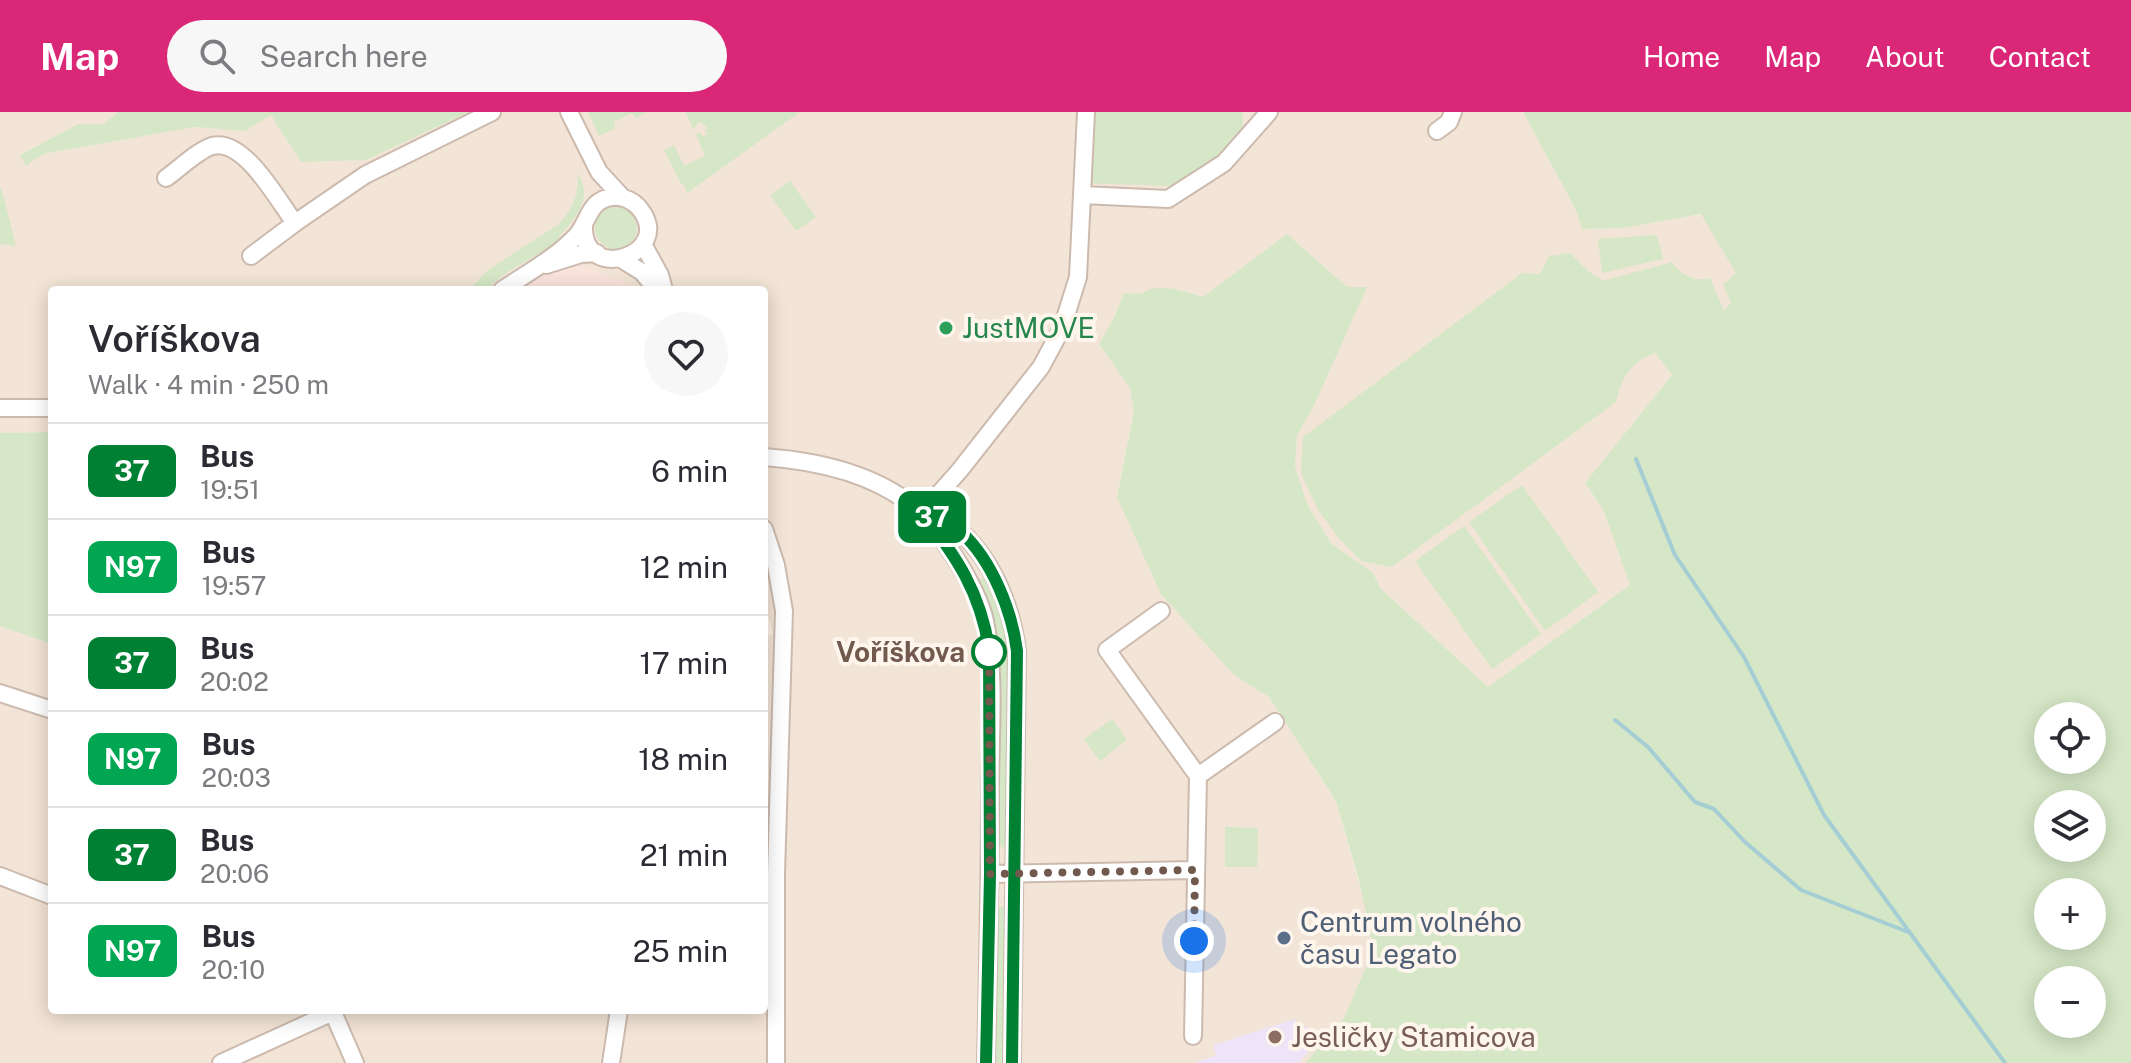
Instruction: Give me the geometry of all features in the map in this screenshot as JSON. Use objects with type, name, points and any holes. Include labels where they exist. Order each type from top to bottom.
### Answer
[{"type":"street","points":[[251,256],[374,170],[492,112]]},
{"type":"street","points":[[569,112],[599,172],[623,198],[637,205],[644,215],[647,228],[643,244],[634,254],[609,259],[597,253],[587,241],[584,224]]},
{"type":"street","points":[[922,513],[1041,367],[1062,328],[1078,277],[1086,112]]},
{"type":"street","points":[[1082,195],[1168,199],[1224,163],[1269,112]]},
{"type":"street","points":[[1437,131],[1449,122],[1453,112]]},
{"type":"street","points":[[166,178],[210,146],[227,144],[243,154],[295,223]]},
{"type":"street","points":[[596,203],[599,172]]},
{"type":"street","points":[[508,286],[571,240],[596,203],[608,198],[623,198]]},
{"type":"street","points":[[643,244],[663,286]]},
{"type":"street","points":[[536,268],[581,254],[597,253]]},
{"type":"street","points":[[621,259],[642,272],[654,286]]},
{"type":"street","points":[[0,408],[48,408]]},
{"type":"street","points":[[768,457],[809,461],[845,471],[894,494],[922,513],[942,520],[961,532],[997,582],[1014,631],[1017,651],[1012,1063]]},
{"type":"street","points":[[922,513],[966,574],[984,617],[990,657],[986,1063]]},
{"type":"street","points":[[768,541],[776,565],[784,611],[776,874],[776,1063]]},
{"type":"street","points":[[1161,611],[1107,650],[1198,776],[1193,1036]]},
{"type":"street","points":[[0,693],[48,709]]},
{"type":"street","points":[[1198,776],[1275,722]]},
{"type":"street","points":[[990,874],[1195,870]]},
{"type":"street","points":[[0,876],[48,894]]},
{"type":"street","points":[[221,1063],[326,1014]]},
{"type":"street","points":[[333,1014],[355,1063]]},
{"type":"street","points":[[611,1063],[618,1014]]},
{"type":"shaded area","points":[[0,112],[118,112],[104,124],[78,124],[21,154],[26,165],[43,154],[194,127],[245,131],[271,114],[301,162],[366,160],[469,112],[1523,112],[1576,210],[1582,229],[1624,228],[1702,214],[1736,273],[1731,302],[1585,483],[1603,509],[1630,585],[1488,687],[1380,588],[1373,573],[1331,543],[1307,504],[1295,466],[1297,435],[1312,410],[1366,287],[1347,287],[1287,234],[1203,297],[1180,290],[1124,293],[1099,344],[1130,388],[1134,411],[1117,497],[1233,673],[1269,697],[1336,801],[1364,901],[1374,948],[1344,1019],[1305,1063],[0,1063],[0,626],[48,643],[48,1014],[768,1014],[768,636],[773,634],[768,615],[768,286],[48,286],[48,432],[0,433]]},
{"type":"shaded area","points":[[579,265],[633,286],[526,286],[540,276]]},
{"type":"shaded area","name":"Jesličky Stamicova","points":[[1295,1019],[1299,1028],[1306,1026],[1313,1045],[1299,1063],[1194,1063],[1216,1055],[1213,1045]]},
{"type":"green space","points":[[118,112],[469,112],[366,160],[301,162],[271,115],[245,131],[194,127],[43,154],[26,166],[20,155],[78,124],[104,124]]},
{"type":"green space","points":[[588,112],[646,112],[636,118],[632,113],[614,122],[615,128],[599,136]]},
{"type":"green space","points":[[686,112],[800,112],[687,193],[664,150],[674,145],[684,166],[705,156],[696,134],[703,136],[708,129],[700,121],[693,129]]},
{"type":"green space","points":[[1086,112],[1242,112],[1243,129],[1209,166],[1171,186],[1082,183]]},
{"type":"green space","points":[[1523,112],[2131,112],[2131,1063],[1305,1063],[1344,1018],[1374,948],[1358,877],[1336,801],[1269,697],[1233,674],[1161,594],[1117,497],[1134,411],[1130,388],[1099,344],[1124,293],[1141,294],[1163,288],[1203,297],[1287,234],[1347,287],[1367,287],[1312,410],[1297,435],[1295,466],[1307,504],[1331,543],[1373,573],[1380,588],[1488,687],[1630,585],[1603,509],[1585,483],[1672,375],[1655,353],[1640,360],[1624,378],[1616,402],[1392,567],[1361,561],[1337,536],[1317,508],[1301,473],[1303,437],[1522,273],[1540,274],[1549,256],[1570,253],[1589,272],[1604,281],[1672,262],[1688,277],[1710,278],[1724,311],[1731,302],[1723,285],[1736,273],[1701,214],[1624,228],[1582,229],[1576,210]]},
{"type":"green space","points":[[577,172],[584,197],[576,215],[559,236],[561,241],[507,272],[490,286],[473,286],[488,270],[559,224],[574,200]]},
{"type":"green space","points":[[790,181],[816,217],[796,231],[770,195]]},
{"type":"green space","points":[[1,187],[16,246],[0,244]]},
{"type":"green space","points":[[616,207],[631,213],[637,228],[631,243],[616,249],[601,243],[595,228],[601,213]]},
{"type":"green space","points":[[1657,235],[1663,259],[1602,273],[1598,239]]},
{"type":"green space","points":[[48,432],[48,643],[0,626],[0,433]]},
{"type":"green space","points":[[1522,485],[1598,592],[1545,631],[1469,522]]},
{"type":"green space","points":[[1464,526],[1541,634],[1492,669],[1415,561]]},
{"type":"green space","points":[[986,577],[996,597],[1009,644],[1008,846],[1003,848],[997,843],[997,641],[977,581]]},
{"type":"green space","points":[[1112,719],[1127,740],[1100,761],[1084,739]]},
{"type":"green space","points":[[1225,827],[1258,828],[1257,867],[1225,867]]},
{"type":"green space","points":[[996,907],[1008,907],[1006,1063],[993,1063]]},
{"type":"waterway","points":[[1636,459],[1675,555],[1744,657],[1824,815],[2005,1063]]},
{"type":"waterway","points":[[1615,720],[1648,747],[1695,802],[1714,809],[1745,842],[1801,890],[1908,932]]},
{"type":"bus line","name":"37","points":[[986,1063],[990,874],[989,648],[984,617],[966,574],[922,513],[942,520],[961,532],[997,582],[1014,631],[1017,651],[1012,1063]]},
{"type":"place","name":"JustMOVE","points":[[946,328]]},
{"type":"place","name":"Voříškova","points":[[989,652]]},
{"type":"place","name":"Centrum volného času Legato","points":[[1284,938]]},
{"type":"place","name":"Jesličky Stamicova","points":[[1275,1037]]},
{"type":"route","points":[[989,652],[989,648],[990,874],[1195,870],[1194,941]]}]
